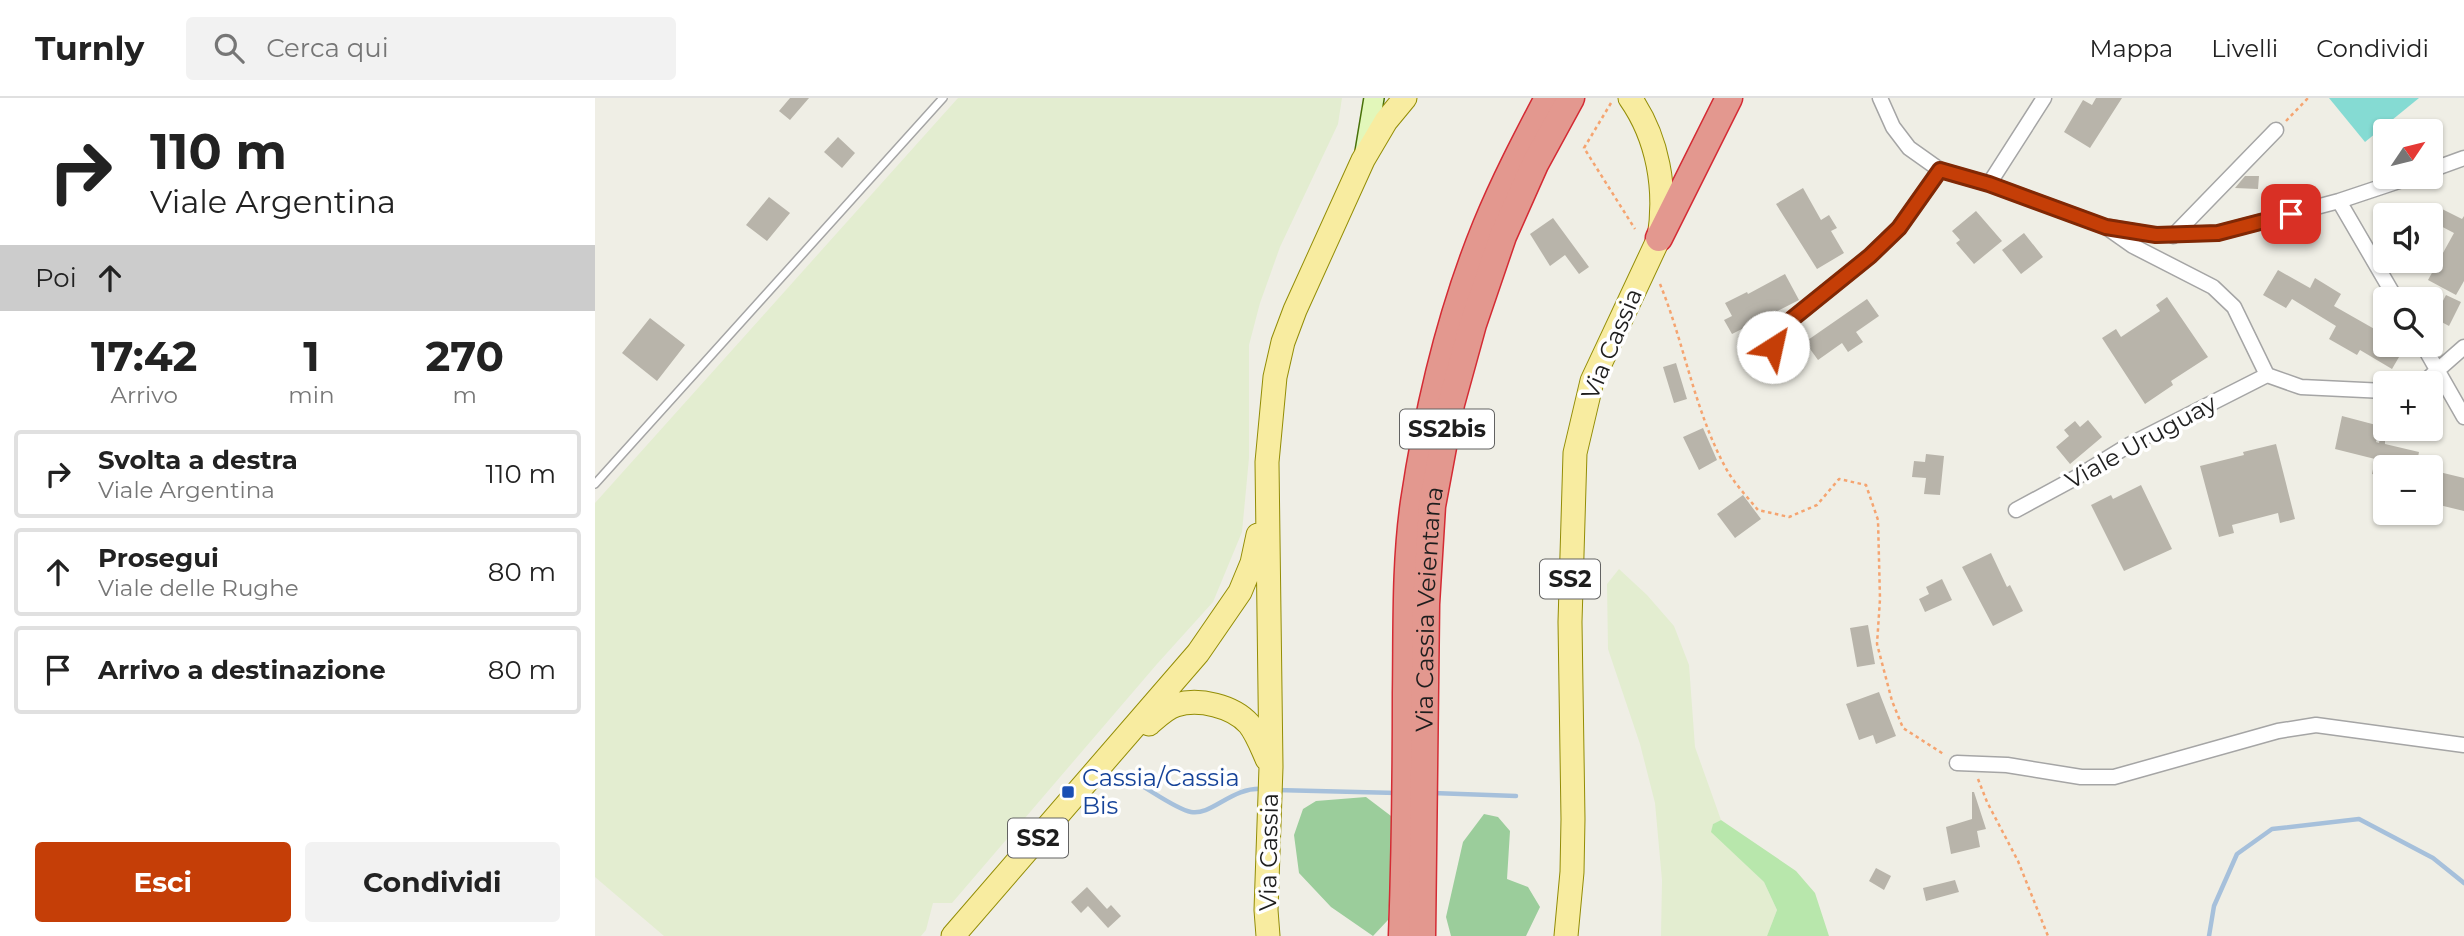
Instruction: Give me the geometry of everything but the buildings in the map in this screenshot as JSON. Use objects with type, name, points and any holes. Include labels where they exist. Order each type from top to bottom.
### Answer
[{"type":"highway","name":"Via Cassia Veientana","points":[[1422,936],[1415,818],[1409,573],[1414,504],[1433,398],[1454,318],[1485,227],[1548,98]]},
{"type":"highway","name":"Via Cassia Veientana","points":[[1415,782],[1431,518],[1451,404],[1473,324],[1503,236],[1535,164],[1571,98]]},
{"type":"highway","name":"SS2","points":[[1647,233],[1729,98]]},
{"type":"highway","name":"Via Cassia Veientana","points":[[1402,936],[1415,818]]},
{"type":"main road","name":"Via Cassia","points":[[1268,936],[1266,910],[1270,782],[1266,498],[1268,433],[1275,377],[1283,342],[1295,310],[1363,160],[1386,121],[1405,98]]},
{"type":"main road","name":"Via Cassia","points":[[1566,936],[1572,872],[1573,819],[1570,622],[1575,453],[1592,381],[1647,233],[1662,212],[1655,152],[1646,125],[1630,98]]},
{"type":"main road","name":"Via Cassia","points":[[953,936],[1198,653],[1240,592],[1252,563],[1266,498]]},
{"type":"main road","name":"Via Cassia","points":[[1123,741],[1176,705],[1216,705],[1248,724],[1270,782]]},
{"type":"street","points":[[1363,160],[1374,98]]},
{"type":"street","points":[[1880,98],[1893,127],[1909,148],[1940,170],[1989,184],[2106,227],[2173,236],[2218,233],[2375,189]]},
{"type":"street","points":[[1989,184],[2044,98]]},
{"type":"street","points":[[2173,236],[2276,130]]},
{"type":"street","points":[[2443,166],[2464,158]]},
{"type":"street","points":[[1773,347],[1792,319],[1870,256],[1899,228],[1940,170]]},
{"type":"street","points":[[2339,201],[2389,287]]},
{"type":"street","points":[[2106,227],[2133,246],[2213,287],[2234,307],[2267,375],[2301,387],[2373,390]]},
{"type":"street","points":[[2438,370],[2464,347]]},
{"type":"street","points":[[2430,357],[2464,417]]},
{"type":"street","name":"Viale Uruguay","points":[[2016,510],[2129,445],[2267,375]]},
{"type":"street","points":[[1957,763],[2007,765],[2081,777],[2114,778],[2278,731],[2316,725],[2464,746]]},
{"type":"lane","points":[[595,484],[943,98]]},
{"type":"path","points":[[1614,98],[1584,148],[1647,233]]},
{"type":"path","points":[[2276,130],[2308,98]]},
{"type":"path","points":[[1655,273],[1674,319],[1685,364],[1713,438],[1729,472],[1758,510],[1789,517],[1817,505],[1839,479],[1867,485],[1878,520],[1880,599],[1877,644],[1892,701],[1903,728],[1977,776],[1987,802],[2018,861],[2048,936]]},
{"type":"green space","points":[[958,98],[1342,98],[1338,124],[1280,247],[1260,303],[1249,345],[1249,458],[1242,532],[1213,602],[952,903],[933,903],[926,930],[921,936],[664,936],[595,877],[595,503]]},
{"type":"green space","points":[[1619,569],[1674,626],[1689,665],[1695,747],[1721,820],[1713,824],[1712,832],[1764,882],[1777,910],[1767,936],[1661,936],[1662,880],[1655,803],[1640,744],[1608,649],[1607,584]]},
{"type":"green space","points":[[1366,797],[1395,819],[1388,920],[1373,936],[1331,907],[1299,873],[1294,835],[1303,809],[1316,801]]},
{"type":"green space","points":[[1484,814],[1498,817],[1510,831],[1507,879],[1528,887],[1540,907],[1526,936],[1451,936],[1446,917],[1463,842]]},
{"type":"green space","points":[[1721,820],[1796,871],[1815,893],[1829,936],[1767,936],[1777,910],[1764,882],[1711,832],[1713,824]]},
{"type":"shaded area","points":[[2329,98],[2419,98],[2393,119],[2373,119],[2373,135],[2365,142]]},
{"type":"waterway","points":[[1137,783],[1171,804],[1191,812],[1207,810],[1242,792],[1264,789]]},
{"type":"waterway","points":[[1276,790],[1397,793]]},
{"type":"waterway","points":[[1433,793],[1516,796]]},
{"type":"waterway","points":[[2209,936],[2214,906],[2237,854],[2272,829],[2359,819],[2433,858],[2464,883]]},
{"type":"place","name":"Cassia/Cassia Bis","points":[[1068,792]]},
{"type":"route","points":[[1773,347],[1792,319],[1888,240],[1910,215],[1940,170],[1989,184],[2106,227],[2156,235],[2218,233],[2291,214]]}]
